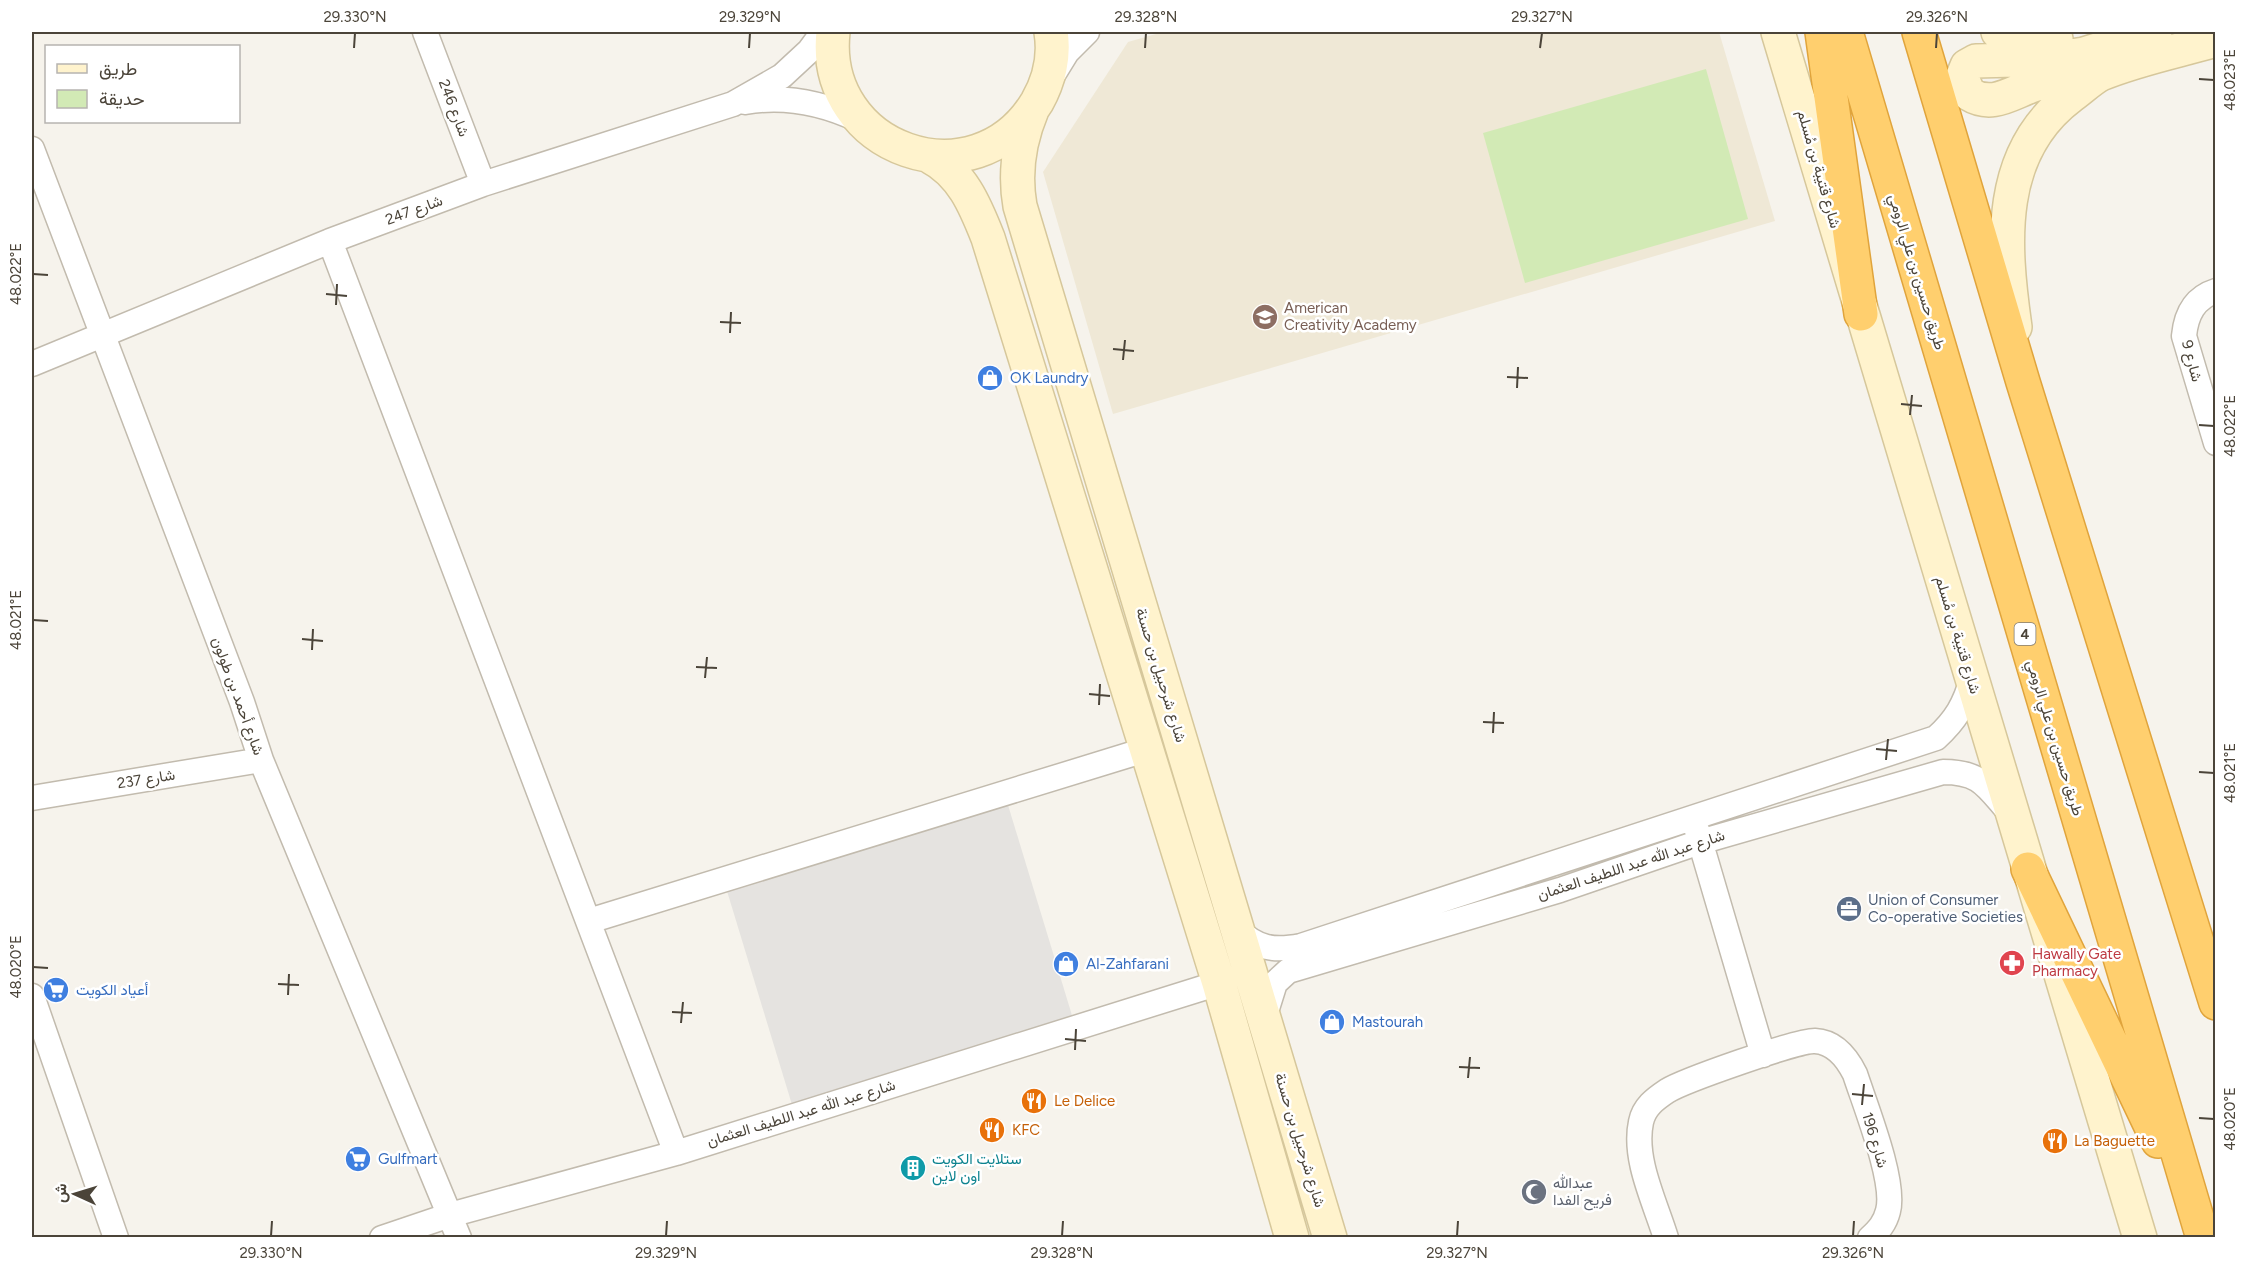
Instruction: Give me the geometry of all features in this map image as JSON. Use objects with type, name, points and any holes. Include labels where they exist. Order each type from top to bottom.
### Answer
[{"type":"highway","points":[[1822,32],[1861,314]]},
{"type":"highway","name":"طريق حسين بن علي الرومي","points":[[1846,32],[2203,1236]]},
{"type":"highway","points":[[1919,32],[2023,382],[2216,1003]]},
{"type":"highway","points":[[2028,869],[2203,1236]]},
{"type":"street","name":"شارع 246","points":[[425,32],[483,184]]},
{"type":"street","name":"شارع 247","points":[[733,104],[782,76],[809,51],[823,32]]},
{"type":"street","points":[[832,32],[833,65],[838,85],[860,120],[891,144],[929,156],[945,166],[961,183],[978,213],[988,238],[1219,983],[1292,1238]]},
{"type":"street","name":"شارع شرحبيل بن حسنة","points":[[1051,32],[1052,56],[1022,138],[1017,162],[1020,206],[1330,1238]]},
{"type":"street","points":[[929,156],[968,154],[987,147],[1019,125],[1037,101],[1067,52],[1087,32]]},
{"type":"street","name":"شارع قتيبة بن مُسلم","points":[[1778,32],[2140,1238]]},
{"type":"street","points":[[1998,32],[2036,41],[2070,37],[2087,32]]},
{"type":"street","points":[[2155,32],[2084,54],[2052,59],[1976,61],[1967,66],[1962,78],[1969,94],[1986,101],[2005,98],[2038,83],[2067,77],[2100,75],[2216,40]]},
{"type":"street","points":[[2023,382],[2008,247],[2010,196],[2017,167],[2034,133],[2054,108],[2100,75]]},
{"type":"street","name":"شارع 247","points":[[32,364],[330,241],[483,184],[733,104],[776,99],[798,100],[819,104],[860,120]]},
{"type":"street","name":"شارع أحمد بن طولون","points":[[32,149],[242,702],[261,760],[454,1226]]},
{"type":"street","points":[[330,241],[676,1153]]},
{"type":"street","name":"شارع 9","points":[[2216,291],[2200,299],[2193,307],[2185,323],[2184,336],[2216,443]]},
{"type":"street","name":"شارع عبد الله عبد اللطيف العثمان","points":[[1237,929],[1251,943],[1267,948],[1283,950],[1301,946],[1936,738],[1953,723],[1965,704],[1972,679]]},
{"type":"street","points":[[589,921],[1145,750]]},
{"type":"street","name":"شارع 237","points":[[32,798],[261,760]]},
{"type":"street","name":"شارع عبد الله عبد اللطيف العثمان","points":[[1264,1018],[1275,983],[1288,971],[1560,890],[1700,842],[1943,771],[1965,772],[1977,778],[2013,817]]},
{"type":"street","points":[[1693,818],[1763,1055]]},
{"type":"street","name":"شارع عبد الله عبد اللطيف العثمان","points":[[382,1238],[454,1226],[676,1153],[1219,983]]},
{"type":"street","points":[[32,996],[116,1238]]},
{"type":"street","name":"شارع 196","points":[[1666,1238],[1640,1155],[1641,1122],[1650,1103],[1669,1089],[1763,1055],[1815,1041],[1832,1045],[1849,1061],[1887,1177],[1890,1198],[1888,1210],[1881,1228],[1870,1238]]},
{"type":"shaded area","name":"American Creativity Academy","points":[[1163,32],[1719,32],[1775,221],[1113,414],[1043,172],[1128,42]]},
{"type":"shaded area","points":[[1008,805],[1074,1022],[793,1108],[727,891]]},
{"type":"green space","points":[[1706,69],[1748,219],[1525,283],[1483,133]]},
{"type":"place","name":"American Creativity Academy","points":[[1265,317]]},
{"type":"place","name":"OK Laundry","points":[[990,378]]},
{"type":"place","name":"Union of Consumer Co-operative Societies","points":[[1849,909]]},
{"type":"place","name":"Hawally Gate Pharmacy","points":[[2012,963]]},
{"type":"place","name":"Al-Zahfarani","points":[[1066,964]]},
{"type":"place","name":"أعياد الكويت","points":[[56,990]]},
{"type":"place","name":"Mastourah","points":[[1332,1022]]},
{"type":"place","name":"Le Delice","points":[[1034,1101]]},
{"type":"place","name":"KFC","points":[[992,1130]]},
{"type":"place","name":"La Baguette","points":[[2055,1141]]},
{"type":"place","name":"Gulfmart","points":[[358,1159]]},
{"type":"place","name":"ستلايت الكويت اون لاين","points":[[913,1168]]},
{"type":"place","name":"عبدالله فريح الفدا","points":[[1534,1192]]}]
